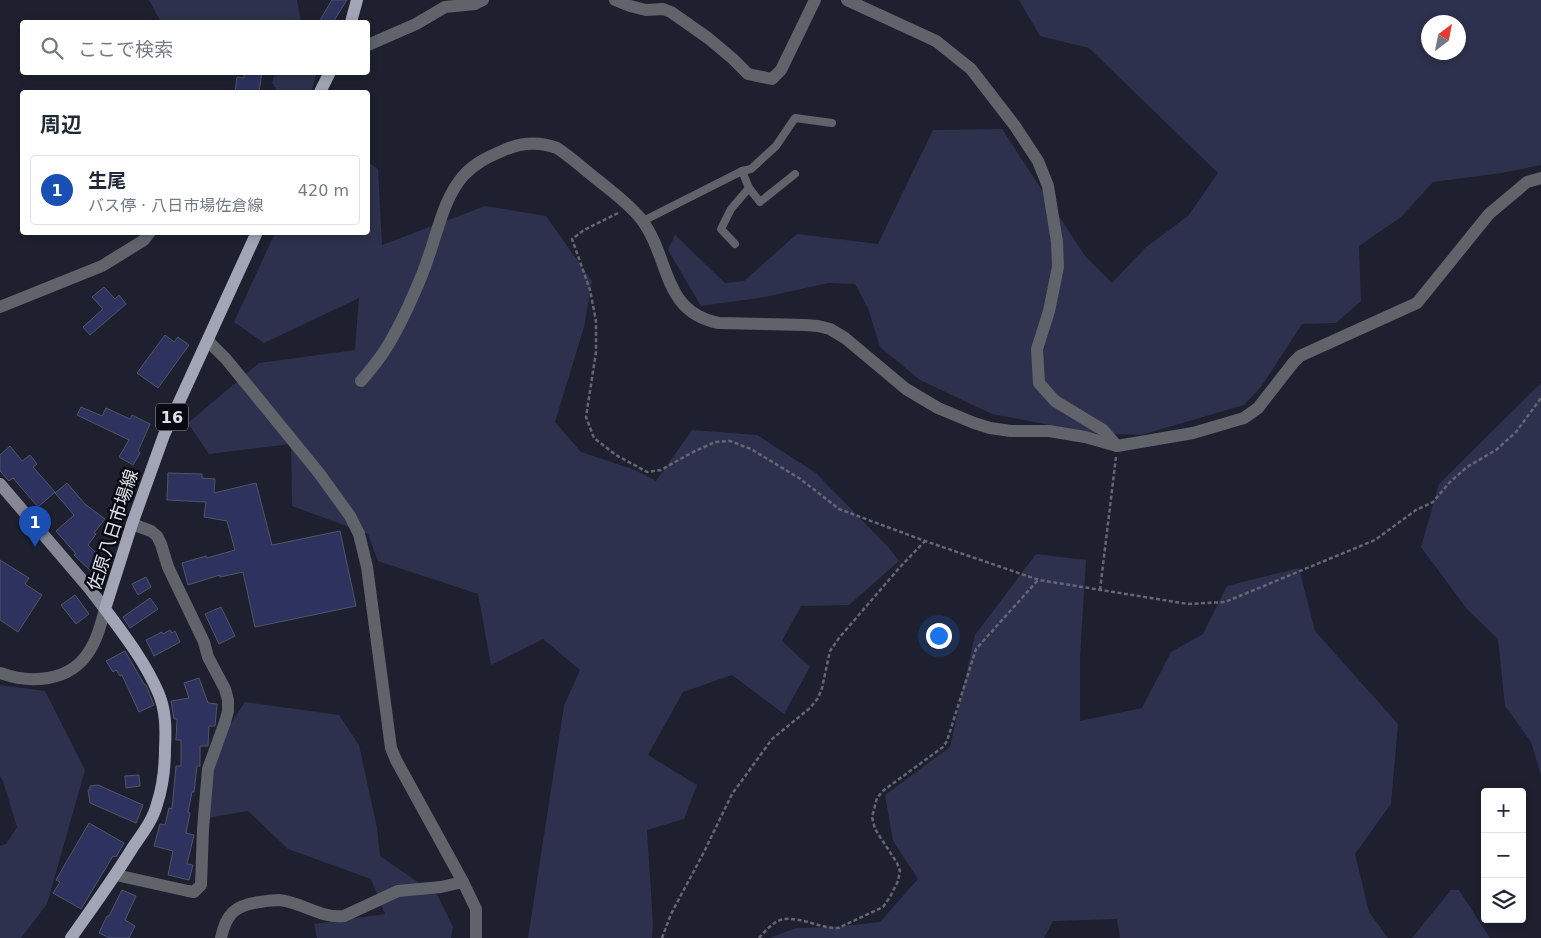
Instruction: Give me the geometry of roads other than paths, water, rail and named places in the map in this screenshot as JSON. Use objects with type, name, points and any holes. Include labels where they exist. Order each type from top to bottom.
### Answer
[{"type":"main road","points":[[352,20],[358,0]]},
{"type":"main road","points":[[321,90],[328,75]]},
{"type":"main road","name":"佐原八日市場線","points":[[71,938],[116,875],[144,831],[157,806],[162,788],[166,738],[164,708],[143,661],[105,609],[132,524],[164,434],[256,235]]},
{"type":"main road","points":[[0,484],[105,609]]},
{"type":"street","points":[[370,44],[416,24],[445,7],[475,4],[483,0]]},
{"type":"street","points":[[616,0],[646,10],[671,12],[708,38],[748,74],[772,79],[781,70],[815,0]]},
{"type":"street","points":[[847,0],[936,41],[971,69],[1038,161],[1048,186],[1057,242],[1058,266],[1049,311],[1037,350],[1040,383],[1055,401],[1103,430],[1117,446]]},
{"type":"street","points":[[361,381],[380,359],[408,308],[428,260],[444,212],[463,176],[474,166],[505,149],[533,142],[557,148],[630,207],[643,221],[682,304],[694,314],[706,320],[719,323],[818,326],[845,338],[912,393],[938,408],[974,423],[990,428],[1011,431],[1049,431],[1085,437],[1117,446],[1193,433],[1244,418],[1258,408],[1293,362],[1300,356],[1417,303],[1488,214],[1527,182],[1541,178]]},
{"type":"street","points":[[0,307],[102,266],[144,240],[148,235]]},
{"type":"street","points":[[208,342],[226,359],[319,473],[350,516],[359,534],[367,567],[391,748],[476,910],[476,938]]},
{"type":"street","points":[[116,875],[194,892],[201,885],[208,769],[228,711],[228,700],[225,690],[208,657],[204,642],[168,566],[157,536],[151,531],[132,524]]},
{"type":"street","points":[[0,672],[11,677],[30,679],[46,679],[60,676],[73,668],[88,653],[96,638],[105,609]]},
{"type":"street","points":[[220,938],[224,924],[230,914],[239,907],[249,903],[280,900],[327,916],[336,917],[344,916],[398,891],[441,888],[463,882]]},
{"type":"lane","points":[[643,221],[742,171],[751,169],[776,146],[795,118],[832,123]]},
{"type":"lane","points":[[742,171],[749,188],[760,202],[795,174]]},
{"type":"lane","points":[[735,244],[721,229],[731,209],[749,188]]},
{"type":"place","name":"生尾","points":[[35,547]]}]
